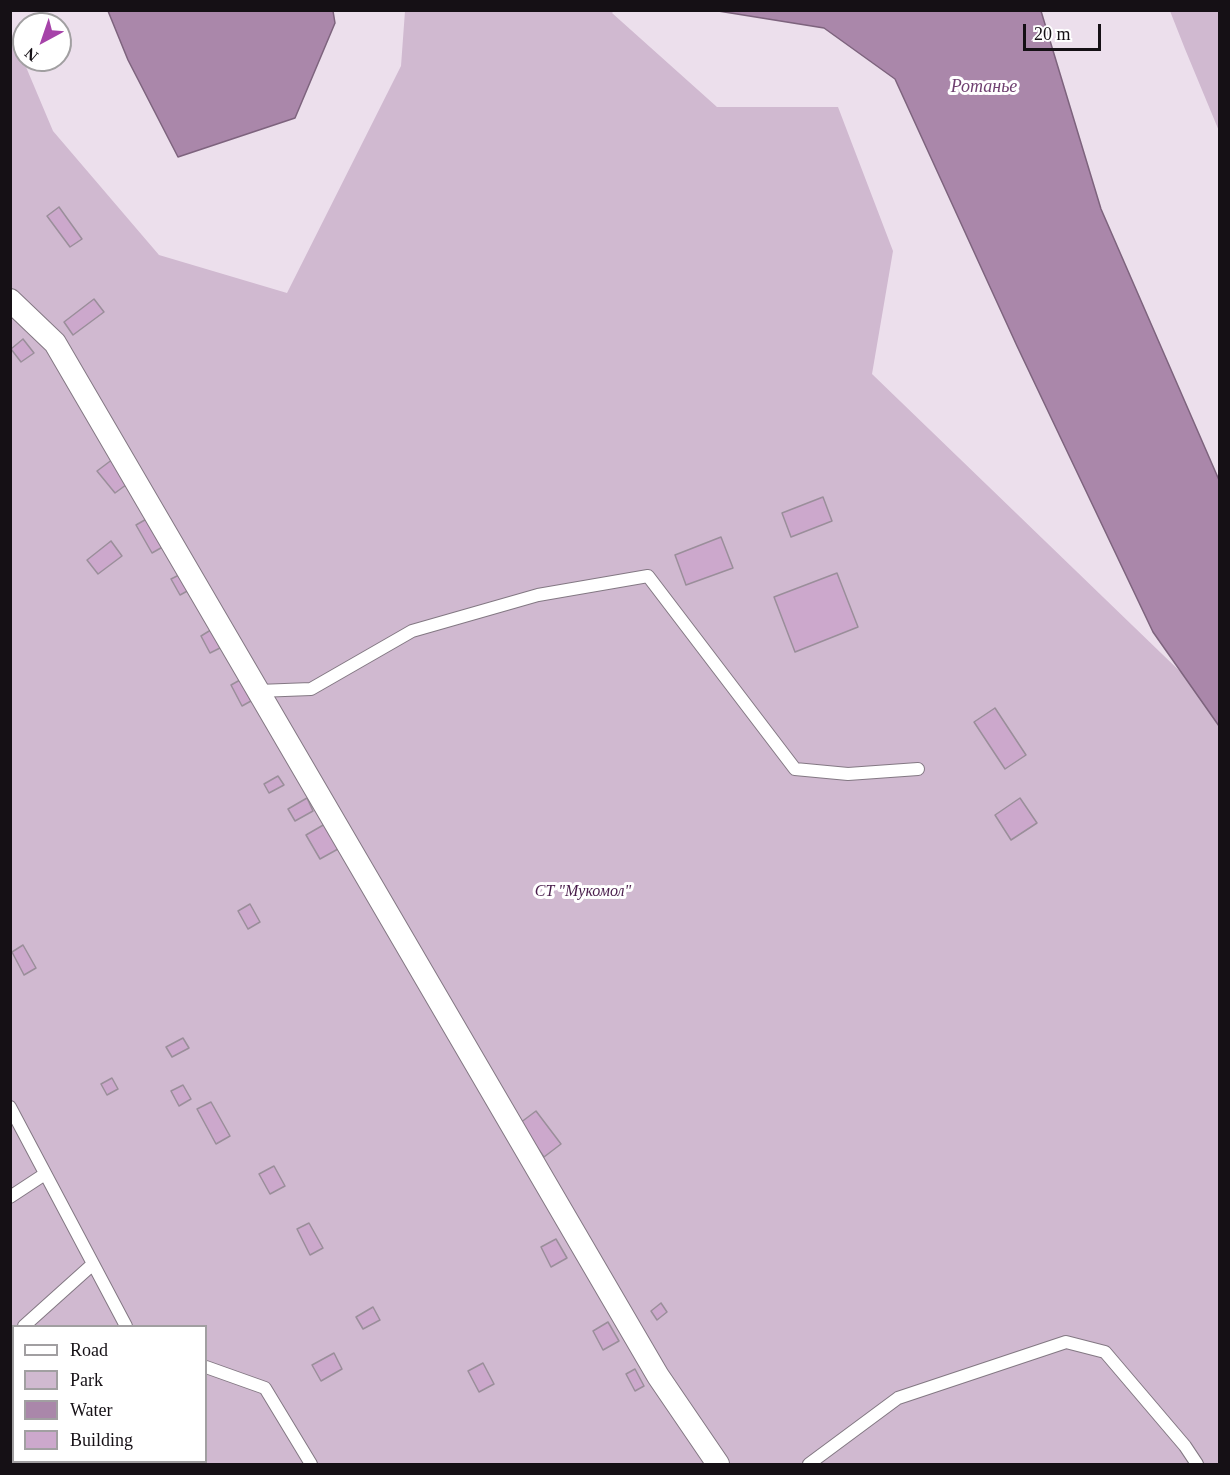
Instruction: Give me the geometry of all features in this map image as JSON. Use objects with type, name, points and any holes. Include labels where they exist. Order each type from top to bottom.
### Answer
[{"type":"street","points":[[10,300],[55,343],[658,1376],[718,1464]]},
{"type":"lane","points":[[258,691],[311,689],[412,631],[538,595],[648,576],[795,770],[848,774],[918,769]]},
{"type":"lane","points":[[10,1107],[125,1325]]},
{"type":"lane","points":[[10,1197],[45,1174]]},
{"type":"lane","points":[[25,1325],[93,1264]]},
{"type":"lane","points":[[809,1464],[898,1398],[1066,1342],[1105,1352],[1185,1446],[1197,1464]]},
{"type":"lane","points":[[207,1367],[265,1388],[311,1464]]},
{"type":"green space","name":"СТ \"Мукомол\"","points":[[405,11],[614,11],[612,13],[717,107],[838,107],[893,251],[872,374],[1219,709],[1219,1464],[11,1464],[10,29],[12,72],[28,72],[53,131],[159,255],[287,293],[401,66]]},
{"type":"green space","points":[[1170,11],[1219,11],[1219,131],[1185,49]]},
{"type":"water","name":"Ротанье","points":[[712,10],[1041,11],[1101,209],[1219,480],[1219,726],[1153,632],[1017,346],[895,79],[824,28]]},
{"type":"water","points":[[108,11],[333,11],[335,23],[295,118],[178,157],[128,60]]},
{"type":"building","points":[[59,207],[82,239],[70,247],[47,216]]},
{"type":"building","points":[[94,299],[104,312],[73,335],[64,322]]},
{"type":"building","points":[[23,339],[34,353],[21,362],[11,349]]},
{"type":"building","points":[[113,459],[130,482],[115,493],[97,471]]},
{"type":"building","points":[[823,497],[832,521],[791,537],[782,513]]},
{"type":"building","points":[[150,517],[166,545],[152,553],[136,525]]},
{"type":"building","points":[[721,537],[733,568],[686,585],[675,555]]},
{"type":"building","points":[[111,541],[122,556],[98,574],[87,560]]},
{"type":"building","points":[[183,573],[191,589],[180,595],[171,579]]},
{"type":"building","points":[[837,573],[858,627],[795,652],[774,597]]},
{"type":"building","points":[[214,628],[224,646],[210,653],[201,636]]},
{"type":"building","points":[[240,680],[251,701],[242,706],[231,685]]},
{"type":"building","points":[[995,708],[1026,755],[1005,769],[974,722]]},
{"type":"building","points":[[278,776],[284,785],[269,793],[264,784]]},
{"type":"building","points":[[307,798],[313,811],[295,821],[288,809]]},
{"type":"building","points":[[1020,798],[1037,823],[1011,840],[995,815]]},
{"type":"building","points":[[325,824],[338,849],[320,859],[306,835]]},
{"type":"building","points":[[250,904],[260,922],[248,929],[238,911]]},
{"type":"building","points":[[23,945],[36,968],[24,975],[12,952]]},
{"type":"building","points":[[183,1038],[189,1048],[172,1057],[166,1047]]},
{"type":"building","points":[[112,1078],[118,1089],[107,1095],[101,1084]]},
{"type":"building","points":[[183,1085],[191,1099],[179,1106],[171,1091]]},
{"type":"building","points":[[211,1102],[230,1136],[216,1144],[197,1109]]},
{"type":"building","points":[[536,1111],[561,1144],[544,1157],[520,1123]]},
{"type":"building","points":[[274,1166],[285,1186],[270,1194],[259,1174]]},
{"type":"building","points":[[309,1223],[323,1248],[310,1255],[297,1229]]},
{"type":"building","points":[[556,1239],[567,1258],[551,1267],[541,1247]]},
{"type":"building","points":[[661,1303],[667,1312],[657,1320],[651,1311]]},
{"type":"building","points":[[373,1307],[380,1320],[363,1329],[356,1317]]},
{"type":"building","points":[[608,1322],[619,1341],[603,1350],[593,1331]]},
{"type":"building","points":[[334,1353],[342,1369],[321,1381],[312,1365]]},
{"type":"building","points":[[483,1363],[494,1384],[479,1392],[468,1371]]},
{"type":"building","points":[[635,1369],[644,1386],[635,1391],[626,1374]]}]
